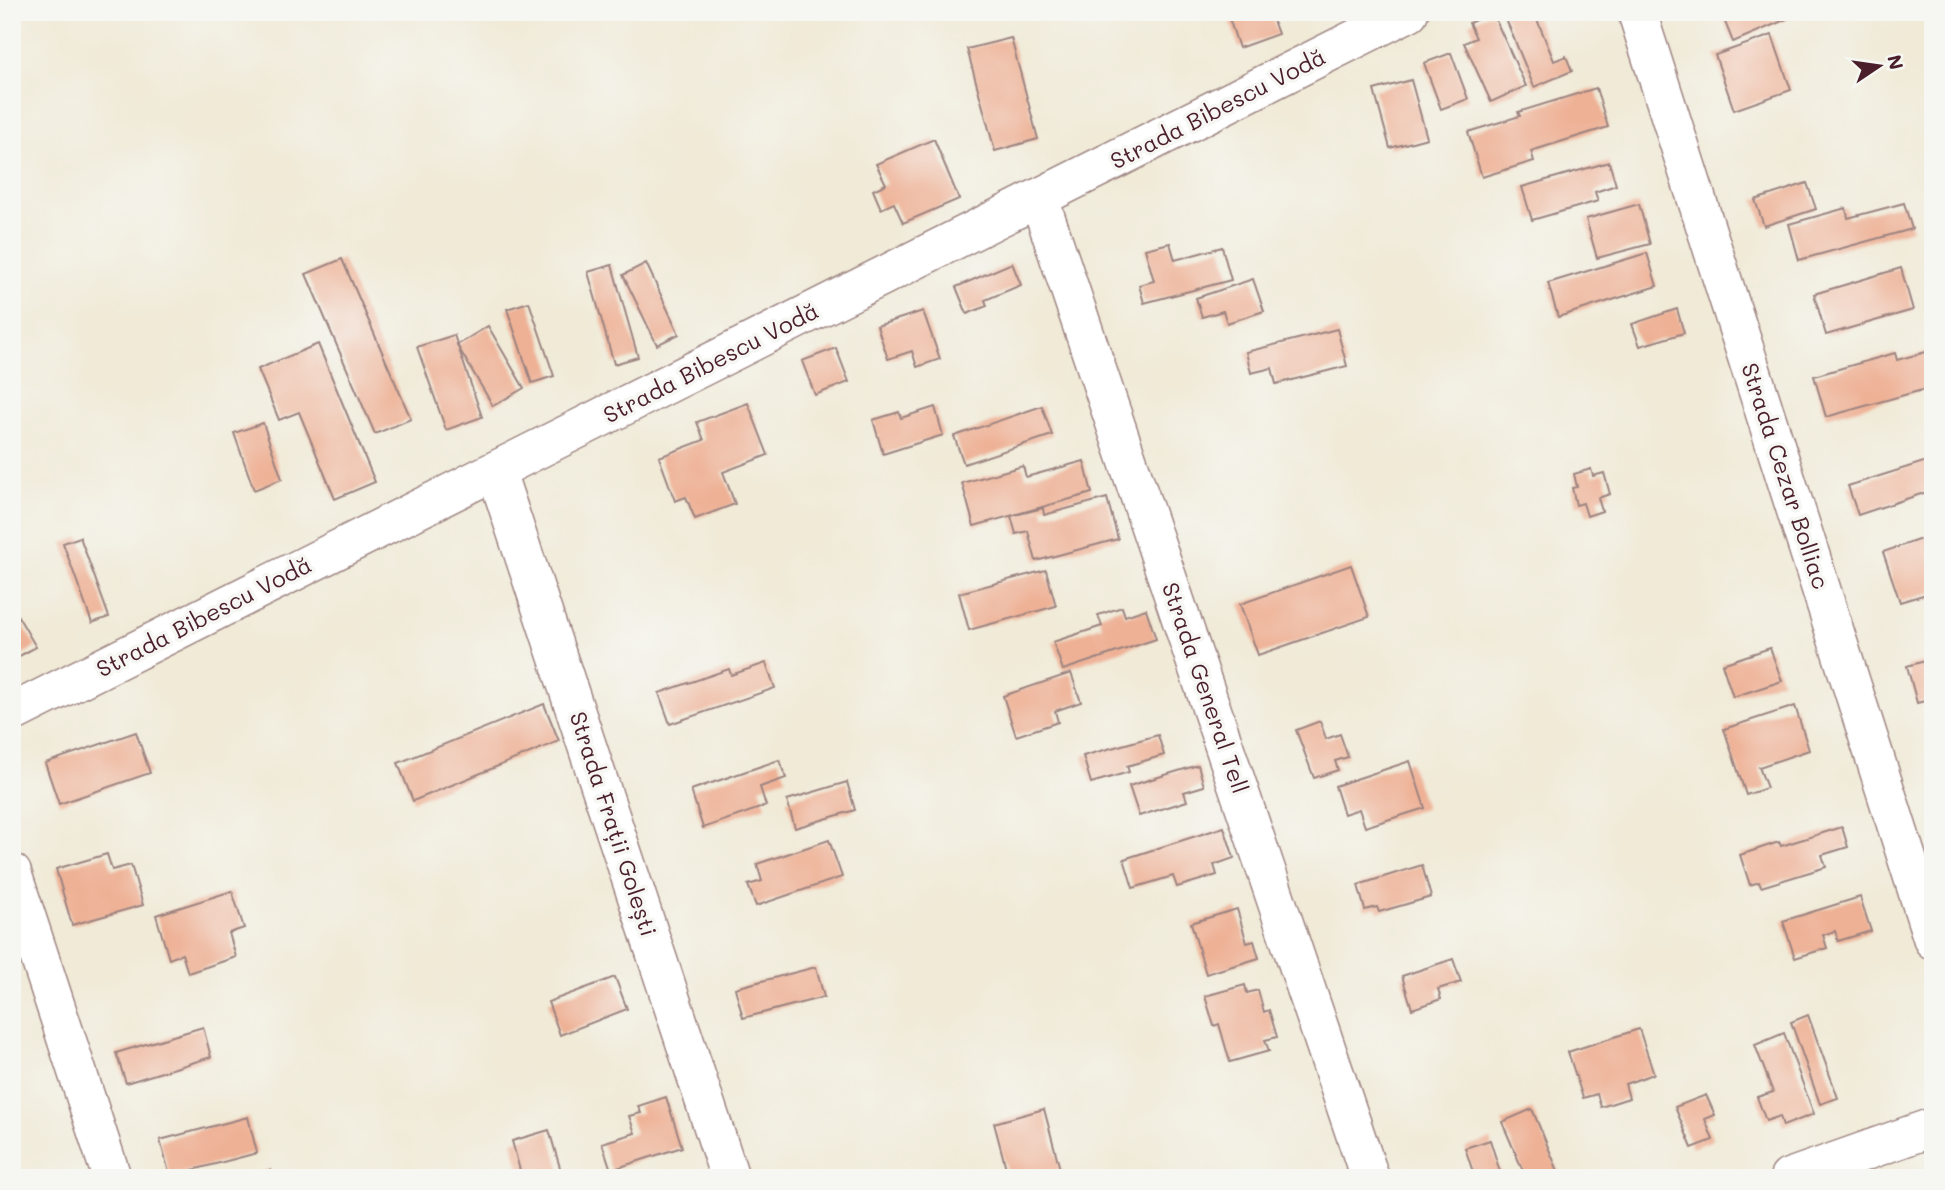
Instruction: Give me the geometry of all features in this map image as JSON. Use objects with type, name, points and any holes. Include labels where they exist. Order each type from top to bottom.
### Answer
[{"type":"street","name":"Strada Bibescu Vodă","points":[[12,713],[1409,12]]},
{"type":"street","name":"Strada Cezar Bolliac","points":[[1637,12],[1933,940]]},
{"type":"street","name":"Strada General Tell","points":[[1039,198],[1370,1178]]},
{"type":"street","name":"Strada Frații Golești","points":[[496,471],[730,1178]]},
{"type":"street","points":[[12,873],[112,1178]]},
{"type":"street","points":[[1789,1178],[1933,1127]]},
{"type":"building","points":[[1227,12],[1270,12],[1278,34],[1239,48]]},
{"type":"building","points":[[1492,12],[1526,86],[1491,102],[1464,43],[1476,38],[1469,23]]},
{"type":"building","points":[[1503,12],[1534,12],[1554,61],[1566,56],[1572,71],[1534,87]]},
{"type":"building","points":[[1721,12],[1793,12],[1794,16],[1733,42]]},
{"type":"building","points":[[1772,35],[1791,90],[1734,110],[1715,55]]},
{"type":"building","points":[[1011,38],[1038,139],[995,151],[967,49]]},
{"type":"building","points":[[1451,53],[1468,99],[1441,109],[1424,63]]},
{"type":"building","points":[[1411,80],[1427,138],[1390,148],[1374,90]]},
{"type":"building","points":[[1596,88],[1608,127],[1531,151],[1534,161],[1482,177],[1468,132],[1520,116],[1518,112]]},
{"type":"building","points":[[934,139],[959,199],[903,223],[894,203],[881,209],[873,190],[886,184],[876,164]]},
{"type":"building","points":[[1609,162],[1616,185],[1595,192],[1598,201],[1532,220],[1522,187]]},
{"type":"building","points":[[1807,183],[1816,209],[1764,226],[1755,200]]},
{"type":"building","points":[[1904,203],[1912,229],[1799,260],[1789,224],[1846,208],[1848,218]]},
{"type":"building","points":[[1639,204],[1650,244],[1597,258],[1586,219]]},
{"type":"building","points":[[1170,243],[1175,260],[1222,247],[1231,280],[1144,303],[1139,285],[1154,281],[1145,249]]},
{"type":"building","points":[[1647,253],[1657,286],[1558,317],[1548,283]]},
{"type":"building","points":[[342,259],[411,419],[375,434],[306,274]]},
{"type":"building","points":[[646,263],[679,334],[657,345],[623,275]]},
{"type":"building","points":[[1012,263],[1021,285],[985,300],[987,306],[967,314],[956,287]]},
{"type":"building","points":[[612,265],[638,357],[614,364],[588,272]]},
{"type":"building","points":[[1901,268],[1913,310],[1826,335],[1814,294]]},
{"type":"building","points":[[1253,279],[1264,311],[1227,323],[1223,311],[1202,317],[1196,298]]},
{"type":"building","points":[[529,302],[554,376],[532,383],[507,309]]},
{"type":"building","points":[[1677,309],[1684,333],[1640,346],[1632,324]]},
{"type":"building","points":[[923,311],[940,359],[917,367],[912,351],[888,359],[877,326]]},
{"type":"building","points":[[488,326],[524,388],[493,406],[457,345]]},
{"type":"building","points":[[1337,329],[1347,366],[1276,384],[1272,368],[1251,373],[1246,352]]},
{"type":"building","points":[[454,335],[482,417],[446,430],[417,347]]},
{"type":"building","points":[[318,344],[375,482],[335,499],[299,412],[279,420],[258,369]]},
{"type":"building","points":[[836,348],[849,382],[815,395],[802,361]]},
{"type":"building","points":[[1933,350],[1933,387],[1826,417],[1814,376],[1895,353],[1897,360]]},
{"type":"building","points":[[748,403],[768,455],[723,472],[735,504],[695,519],[686,497],[675,501],[659,457],[704,440],[697,422]]},
{"type":"building","points":[[1042,406],[1052,435],[964,464],[954,436]]},
{"type":"building","points":[[935,407],[943,435],[883,454],[873,420],[899,412],[901,418]]},
{"type":"building","points":[[263,423],[282,479],[254,490],[234,433]]},
{"type":"building","points":[[1933,459],[1933,490],[1858,515],[1848,486]]},
{"type":"building","points":[[1084,461],[1092,493],[974,526],[962,483],[1023,466],[1026,477]]},
{"type":"building","points":[[1591,469],[1593,476],[1604,473],[1610,494],[1598,498],[1602,511],[1587,516],[1583,503],[1576,505],[1572,488],[1577,487],[1574,474]]},
{"type":"building","points":[[1107,498],[1118,539],[1036,561],[1028,531],[1016,534],[1011,516],[1043,508],[1044,515]]},
{"type":"building","points":[[1933,535],[1933,592],[1900,602],[1883,552]]},
{"type":"building","points":[[80,537],[109,617],[92,623],[63,543]]},
{"type":"building","points":[[1351,565],[1369,617],[1258,655],[1240,604]]},
{"type":"building","points":[[1046,570],[1056,606],[969,630],[959,593]]},
{"type":"building","points":[[12,606],[36,647],[12,660]]},
{"type":"building","points":[[1122,607],[1125,616],[1146,609],[1156,639],[1063,670],[1053,642],[1102,626],[1098,615]]},
{"type":"building","points":[[1770,648],[1782,681],[1733,697],[1722,664]]},
{"type":"building","points":[[1932,659],[1933,699],[1917,703],[1907,666]]},
{"type":"building","points":[[766,663],[775,688],[670,724],[659,693],[729,669],[731,675]]},
{"type":"building","points":[[1071,673],[1081,702],[1055,711],[1058,722],[1016,736],[1003,696]]},
{"type":"building","points":[[544,704],[559,741],[413,801],[398,763]]},
{"type":"building","points":[[1795,706],[1809,750],[1759,767],[1767,788],[1746,795],[1724,729]]},
{"type":"building","points":[[1320,721],[1326,739],[1340,734],[1348,757],[1335,761],[1338,770],[1314,778],[1296,730]]},
{"type":"building","points":[[136,732],[150,773],[59,804],[45,763]]},
{"type":"building","points":[[1933,733],[1933,755],[1932,755],[1926,734]]},
{"type":"building","points":[[1158,735],[1164,755],[1127,766],[1129,772],[1091,783],[1083,756]]},
{"type":"building","points":[[779,760],[786,778],[760,787],[766,806],[703,828],[691,790]]},
{"type":"building","points":[[1410,761],[1425,808],[1365,827],[1359,809],[1344,814],[1335,786]]},
{"type":"building","points":[[1198,765],[1204,786],[1184,792],[1187,801],[1139,816],[1129,786]]},
{"type":"building","points":[[847,782],[855,810],[795,828],[787,800]]},
{"type":"building","points":[[1224,827],[1234,858],[1214,865],[1217,875],[1177,887],[1173,876],[1133,888],[1124,859]]},
{"type":"building","points":[[1842,827],[1848,847],[1822,855],[1826,867],[1761,887],[1759,882],[1750,885],[1740,855],[1779,842],[1781,846]]},
{"type":"building","points":[[829,840],[842,877],[756,906],[748,885],[762,881],[757,864]]},
{"type":"building","points":[[107,854],[112,870],[131,865],[143,905],[72,925],[56,869]]},
{"type":"building","points":[[1422,865],[1431,897],[1379,912],[1377,907],[1365,910],[1358,885]]},
{"type":"building","points":[[232,891],[244,928],[229,933],[236,957],[188,973],[182,954],[169,959],[156,915]]},
{"type":"building","points":[[1860,897],[1871,931],[1838,941],[1835,931],[1823,935],[1827,948],[1795,958],[1783,921]]},
{"type":"building","points":[[1237,909],[1247,943],[1254,941],[1259,958],[1206,974],[1191,923]]},
{"type":"building","points":[[1453,959],[1461,982],[1438,989],[1441,999],[1412,1009],[1402,976]]},
{"type":"building","points":[[816,967],[824,997],[743,1018],[735,988]]},
{"type":"building","points":[[615,977],[627,1009],[560,1035],[548,1002]]},
{"type":"building","points":[[1245,985],[1247,993],[1258,990],[1264,1012],[1269,1010],[1277,1037],[1265,1040],[1269,1051],[1230,1062],[1219,1024],[1214,1026],[1205,996]]},
{"type":"building","points":[[1808,1015],[1838,1098],[1820,1104],[1791,1022]]},
{"type":"building","points":[[203,1027],[211,1057],[126,1083],[116,1053]]},
{"type":"building","points":[[1639,1029],[1654,1074],[1625,1084],[1629,1098],[1601,1107],[1597,1094],[1583,1098],[1568,1052]]},
{"type":"building","points":[[1784,1033],[1814,1114],[1783,1126],[1780,1116],[1766,1121],[1757,1097],[1773,1092],[1755,1045]]},
{"type":"building","points":[[1706,1095],[1715,1115],[1705,1119],[1713,1140],[1692,1148],[1675,1107]]},
{"type":"building","points":[[666,1097],[682,1147],[611,1170],[602,1143],[635,1133],[629,1116],[641,1113],[638,1106]]},
{"type":"building","points":[[1044,1109],[1060,1169],[1025,1178],[1004,1178],[1003,1173],[1007,1172],[994,1123]]},
{"type":"building","points":[[1532,1109],[1561,1178],[1526,1178],[1502,1122]]},
{"type":"building","points":[[248,1117],[257,1153],[170,1176],[160,1140]]},
{"type":"building","points":[[549,1130],[563,1178],[522,1178],[512,1141]]},
{"type":"building","points":[[1490,1140],[1502,1178],[1475,1178],[1465,1148]]},
{"type":"building","points":[[270,1170],[273,1178],[243,1178],[243,1177]]}]
